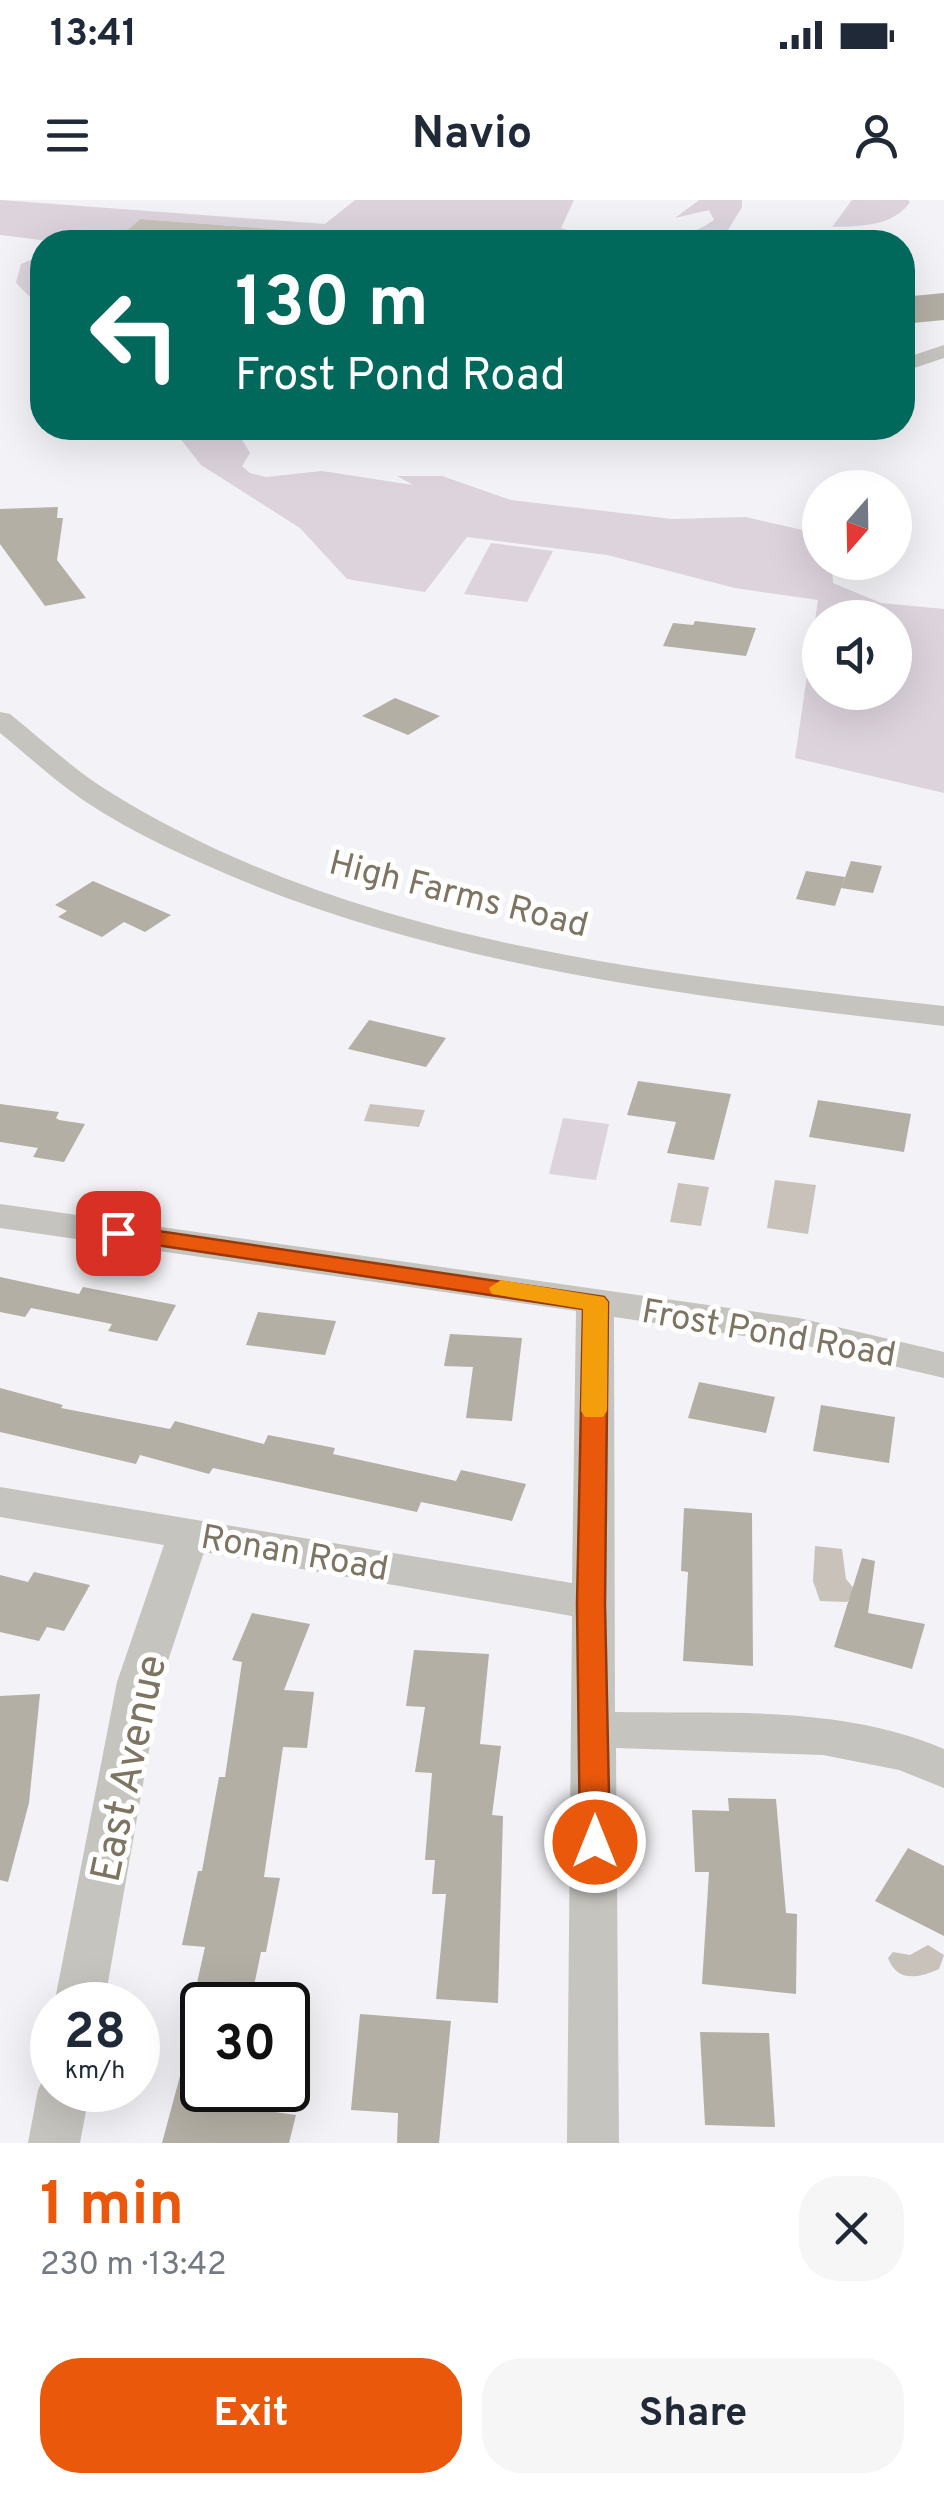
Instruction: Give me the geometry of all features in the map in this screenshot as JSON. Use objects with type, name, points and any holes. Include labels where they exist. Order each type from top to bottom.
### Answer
[{"type":"street","points":[[915,361],[944,351]]},
{"type":"street","name":"High Farms Road","points":[[0,720],[46,758],[129,815],[254,875],[331,903],[396,923],[522,952],[697,985],[944,1016]]},
{"type":"street","name":"Frost Pond Road","points":[[0,1216],[799,1331],[944,1365]]},
{"type":"street","points":[[593,2143],[596,1730],[591,1604],[596,1302]]},
{"type":"street","name":"Ronan Road","points":[[0,1502],[591,1604]]},
{"type":"street","name":"East Avenue","points":[[84,1982],[140,1682],[188,1534]]},
{"type":"street","points":[[596,1730],[829,1737],[919,1755],[944,1769]]},
{"type":"street","points":[[54,2143],[60,2112]]},
{"type":"shaded area","points":[[0,200],[325,224],[355,200],[574,200],[561,228],[569,230],[286,230],[140,219],[128,230],[30,230],[30,239],[0,235]]},
{"type":"shaded area","points":[[699,200],[742,200],[728,230],[697,230],[714,220],[709,210],[675,218]]},
{"type":"shaded area","points":[[852,200],[910,202],[885,221],[832,227]]},
{"type":"shaded area","points":[[140,219],[286,230],[128,230]]},
{"type":"shaded area","points":[[30,260],[30,297],[16,283],[21,264]]},
{"type":"shaded area","points":[[181,440],[242,440],[250,453],[242,466],[250,473],[266,477],[322,471],[413,485],[397,476],[442,476],[511,500],[672,519],[746,517],[802,530],[802,580],[833,580],[874,600],[818,600],[735,588],[607,555],[467,537],[425,592],[347,579],[300,528],[201,465]]},
{"type":"shaded area","points":[[491,543],[553,551],[527,602],[464,594]]},
{"type":"shaded area","points":[[912,606],[944,609],[944,793],[795,758],[802,710],[912,710]]},
{"type":"shaded area","points":[[370,1104],[425,1110],[419,1127],[364,1121]]},
{"type":"shaded area","points":[[563,1118],[609,1124],[596,1180],[549,1174]]},
{"type":"shaded area","points":[[775,1180],[816,1185],[808,1234],[767,1228]]},
{"type":"shaded area","points":[[678,1183],[709,1187],[701,1226],[670,1222]]},
{"type":"shaded area","points":[[815,1546],[842,1549],[846,1579],[856,1591],[847,1602],[820,1601],[813,1581]]},
{"type":"shaded area","points":[[928,1945],[944,1955],[939,1969],[924,1975],[903,1975],[888,1958],[893,1952],[910,1955]]},
{"type":"building","points":[[944,293],[944,320],[915,323],[915,296]]},
{"type":"building","points":[[58,507],[57,518],[63,518],[57,560],[86,598],[45,606],[0,544],[0,509]]},
{"type":"building","points":[[695,621],[756,628],[746,656],[663,646],[673,623],[693,625]]},
{"type":"building","points":[[395,698],[440,716],[408,735],[362,716]]},
{"type":"building","points":[[851,861],[882,866],[873,893],[841,888]]},
{"type":"building","points":[[806,871],[845,877],[835,906],[796,899]]},
{"type":"building","points":[[93,881],[171,915],[145,932],[124,922],[102,937],[58,917],[67,911],[55,905]]},
{"type":"building","points":[[369,1020],[446,1038],[426,1067],[348,1049]]},
{"type":"building","points":[[638,1081],[731,1094],[714,1160],[667,1153],[676,1122],[627,1115]]},
{"type":"building","points":[[818,1100],[911,1114],[904,1152],[809,1137]]},
{"type":"building","points":[[0,1104],[59,1112],[59,1120],[85,1124],[64,1162],[33,1157],[38,1148],[0,1142]]},
{"type":"building","points":[[0,1277],[79,1294],[83,1287],[176,1305],[157,1341],[108,1331],[112,1324],[31,1308],[25,1317],[0,1312]]},
{"type":"building","points":[[258,1312],[336,1321],[325,1355],[246,1345]]},
{"type":"building","points":[[450,1334],[522,1338],[512,1421],[466,1418],[473,1367],[444,1366]]},
{"type":"building","points":[[699,1382],[775,1397],[766,1433],[688,1418]]},
{"type":"building","points":[[0,1388],[63,1405],[61,1408],[170,1429],[175,1421],[264,1444],[268,1435],[335,1448],[333,1454],[456,1481],[461,1470],[526,1484],[512,1521],[421,1502],[417,1512],[213,1468],[209,1474],[140,1455],[136,1464],[0,1432]]},
{"type":"building","points":[[821,1405],[895,1417],[889,1463],[813,1451]]},
{"type":"building","points":[[684,1508],[752,1513],[753,1666],[683,1661],[688,1572],[681,1571]]},
{"type":"building","points":[[862,1558],[875,1561],[868,1613],[925,1624],[912,1669],[834,1647]]},
{"type":"building","points":[[34,1572],[90,1585],[64,1631],[47,1627],[39,1641],[0,1632],[0,1575],[28,1582]]},
{"type":"building","points":[[252,1613],[310,1624],[284,1690],[314,1692],[307,1748],[283,1747],[264,1877],[280,1878],[266,1952],[261,1952],[255,1982],[197,1982],[205,1947],[182,1945],[198,1871],[202,1871],[219,1777],[225,1777],[242,1662],[232,1660]]},
{"type":"building","points":[[414,1650],[489,1654],[480,1744],[501,1746],[492,1815],[503,1816],[498,2003],[436,1999],[446,1894],[432,1894],[435,1860],[425,1860],[432,1773],[415,1772],[425,1707],[406,1706]]},
{"type":"building","points":[[40,1694],[29,1803],[8,1882],[0,1880],[0,1696]]},
{"type":"building","points":[[728,1798],[776,1799],[786,1913],[797,1914],[796,1994],[702,1984],[709,1872],[695,1872],[692,1810],[729,1811]]},
{"type":"building","points":[[908,1848],[944,1866],[944,1936],[875,1901]]},
{"type":"building","points":[[360,2014],[451,2021],[439,2143],[397,2143],[398,2113],[351,2110]]},
{"type":"building","points":[[700,2032],[769,2033],[775,2127],[705,2125]]},
{"type":"building","points":[[180,2076],[180,2112],[296,2115],[289,2143],[162,2143]]},
{"type":"slow traffic","points":[[501,1288],[596,1302],[594,1411]]},
{"type":"route","points":[[118,1233],[596,1302],[591,1604],[595,1842]]}]
